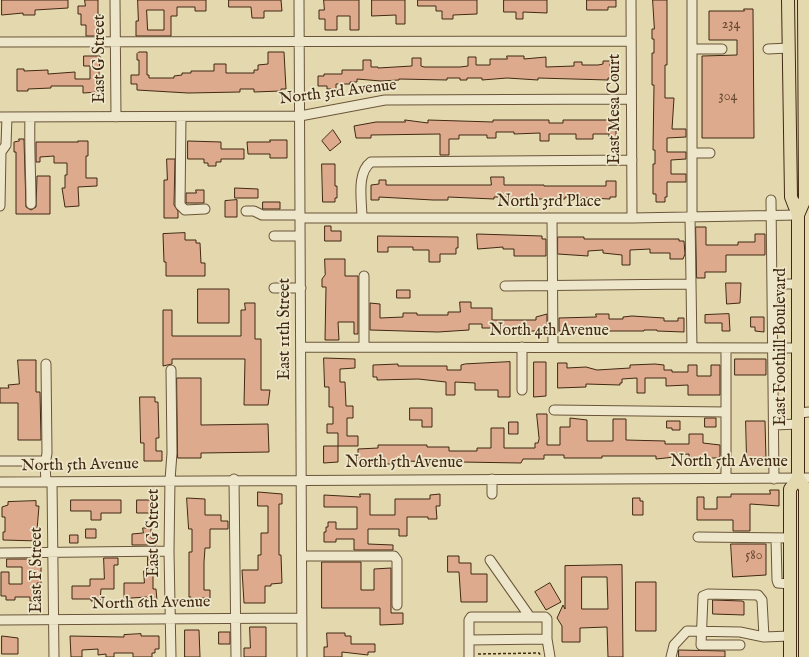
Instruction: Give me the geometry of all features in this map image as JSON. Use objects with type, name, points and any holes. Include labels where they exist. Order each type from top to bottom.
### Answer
[{"type":"main road","name":"East Foothill Boulevard","points":[[788,0],[791,197],[798,215],[797,348],[805,488],[807,611],[806,657]]},
{"type":"main road","name":"East Foothill Boulevard","points":[[798,215],[805,198],[806,49],[804,0]]},
{"type":"main road","name":"East Foothill Boulevard","points":[[790,657],[790,489],[804,478]]},
{"type":"street","name":"East G Street","points":[[116,0],[116,117]]},
{"type":"street","name":"East 11th Street","points":[[299,0],[302,657]]},
{"type":"street","name":"East Mesa Court","points":[[631,0],[632,218]]},
{"type":"street","points":[[692,0],[692,348]]},
{"type":"street","points":[[0,42],[631,41]]},
{"type":"street","points":[[692,49],[722,48]]},
{"type":"street","points":[[768,49],[789,48]]},
{"type":"street","name":"North 3rd Avenue","points":[[4,117],[300,116],[385,100],[632,99]]},
{"type":"street","points":[[0,206],[0,152],[6,145],[4,117]]},
{"type":"street","points":[[30,117],[28,158],[31,168],[31,204]]},
{"type":"street","points":[[181,117],[180,205],[185,210],[205,209]]},
{"type":"street","points":[[692,153],[710,153]]},
{"type":"street","points":[[362,218],[362,174],[365,166],[371,162],[632,160]]},
{"type":"street","points":[[771,200],[774,479]]},
{"type":"street","name":"North 3rd Place","points":[[246,211],[254,211],[262,215],[362,218],[691,218],[798,215]]},
{"type":"street","points":[[552,218],[553,346]]},
{"type":"street","points":[[274,236],[300,236]]},
{"type":"street","points":[[364,276],[364,347]]},
{"type":"street","points":[[505,286],[691,284]]},
{"type":"street","points":[[772,284],[798,284]]},
{"type":"street","points":[[274,288],[301,288]]},
{"type":"street","points":[[522,346],[522,390]]},
{"type":"street","name":"North 4th Avenue","points":[[301,347],[553,346],[797,348]]},
{"type":"street","points":[[726,348],[726,478]]},
{"type":"street","name":"East F Street","points":[[46,364],[47,453],[45,465],[49,482],[53,553],[54,657]]},
{"type":"street","name":"East G Street","points":[[171,370],[172,452],[169,551],[171,657]]},
{"type":"street","points":[[554,410],[726,412]]},
{"type":"street","points":[[774,425],[802,416]]},
{"type":"street","points":[[0,461],[41,461],[45,465]]},
{"type":"street","name":"North 5th Avenue","points":[[0,482],[234,479],[804,478]]},
{"type":"street","points":[[234,479],[236,657]]},
{"type":"street","points":[[492,479],[492,494]]},
{"type":"street","points":[[698,537],[790,538]]},
{"type":"street","points":[[776,538],[777,580],[778,583],[790,584]]},
{"type":"street","points":[[0,553],[169,551]]},
{"type":"street","points":[[302,556],[394,556],[397,560],[398,604]]},
{"type":"street","points":[[490,560],[530,617]]},
{"type":"street","points":[[740,645],[701,645],[703,596],[708,594],[758,595],[762,600],[764,637]]},
{"type":"street","points":[[473,656],[469,640],[469,620],[471,617],[545,617],[547,619],[547,639],[550,657]]},
{"type":"street","name":"North 6th Avenue","points":[[0,620],[53,621],[170,618],[302,618]]},
{"type":"street","points":[[671,657],[674,645],[687,632],[740,632],[764,637],[790,636]]},
{"type":"street","points":[[469,640],[547,639]]},
{"type":"path","points":[[473,656],[493,653],[539,653],[542,657]]},
{"type":"path","points":[[473,656],[481,657]]},
{"type":"building","points":[[2,0],[68,0],[68,8],[35,10],[35,15],[23,15],[23,13],[2,15]]},
{"type":"building","points":[[85,0],[98,0],[98,15],[101,15],[101,36],[86,36],[86,25],[81,25],[81,14],[78,14],[78,6],[85,6]]},
{"type":"building","points":[[138,0],[206,0],[206,11],[195,11],[195,7],[177,7],[177,16],[171,16],[171,36],[136,36],[136,21],[138,21]],"holes":[[[147,10],[164,10],[164,30],[148,30]]]},
{"type":"building","points":[[229,0],[281,0],[282,11],[264,11],[264,18],[252,18],[251,7],[229,7]]},
{"type":"building","points":[[324,0],[359,0],[359,30],[350,30],[350,16],[337,16],[337,30],[325,30],[325,19],[319,19],[319,10],[324,10]]},
{"type":"building","points":[[372,0],[405,0],[405,24],[396,24],[396,15],[372,16]]},
{"type":"building","points":[[418,0],[477,0],[477,14],[453,15],[453,19],[442,19],[442,11],[436,11],[436,6],[418,6]]},
{"type":"building","points":[[504,0],[547,0],[547,13],[523,12],[523,19],[516,19],[516,12],[504,12]]},
{"type":"building","points":[[587,0],[616,0],[616,7],[608,7],[608,10],[587,10]]},
{"type":"building","points":[[653,0],[667,0],[667,65],[665,65],[665,98],[674,98],[672,129],[686,129],[686,137],[667,138],[667,152],[686,152],[686,159],[671,160],[671,174],[686,174],[686,182],[667,182],[667,197],[665,197],[665,202],[656,202],[656,194],[653,194],[653,164],[655,164],[655,150],[653,150],[654,85],[652,85],[652,53],[654,53],[654,39],[652,39],[652,29],[654,29]]},
{"type":"building","points":[[744,9],[753,9],[754,138],[702,138],[702,56],[737,55],[737,40],[709,40],[709,11],[744,11]]},
{"type":"building","points":[[139,52],[147,52],[147,75],[149,75],[149,78],[174,78],[174,76],[182,75],[182,73],[191,73],[191,71],[214,71],[214,64],[226,64],[226,73],[254,73],[254,70],[258,70],[258,65],[268,64],[268,52],[284,52],[286,89],[281,89],[281,91],[254,92],[254,89],[240,89],[240,92],[188,93],[137,90],[137,84],[131,84],[131,75],[139,75],[139,60],[137,60],[137,54]]},
{"type":"building","points":[[84,56],[100,56],[98,92],[83,93],[83,86],[51,86],[51,88],[17,91],[17,69],[24,69],[24,71],[48,70],[48,74],[75,72],[75,79],[90,79],[90,66],[84,66]]},
{"type":"building","points":[[507,56],[524,56],[524,59],[546,57],[546,67],[574,66],[574,62],[582,62],[582,65],[598,65],[603,64],[603,61],[610,61],[610,67],[616,67],[616,78],[608,78],[608,80],[538,78],[538,80],[507,78],[482,80],[482,78],[467,78],[467,80],[460,80],[460,78],[447,78],[447,80],[399,79],[381,81],[357,79],[357,82],[350,82],[350,84],[336,84],[336,89],[327,89],[327,86],[318,86],[318,76],[324,76],[324,74],[342,74],[342,70],[363,70],[363,60],[371,60],[371,67],[378,68],[412,66],[412,58],[421,58],[421,66],[424,67],[460,67],[468,66],[468,57],[476,57],[476,65],[490,65],[490,59],[507,59]]},
{"type":"building","points":[[405,120],[428,123],[428,120],[493,122],[493,120],[549,120],[549,123],[563,123],[563,120],[616,120],[616,140],[609,140],[609,134],[593,134],[593,139],[576,139],[576,134],[549,134],[549,141],[540,141],[540,133],[514,134],[514,132],[496,132],[496,138],[487,138],[487,135],[459,135],[459,139],[449,139],[449,155],[440,155],[440,134],[371,135],[371,138],[356,138],[354,126],[376,122],[405,122]]},
{"type":"building","points":[[333,130],[341,142],[330,151],[322,141]]},
{"type":"building","points":[[19,139],[24,139],[26,207],[31,210],[36,207],[37,176],[50,176],[50,214],[16,214],[16,152],[14,152],[14,142],[19,141]]},
{"type":"building","points":[[270,140],[287,140],[287,158],[270,158],[270,154],[248,154],[247,142],[270,142]]},
{"type":"building","points":[[88,141],[86,178],[97,178],[97,186],[78,187],[79,206],[65,207],[62,188],[65,188],[67,163],[54,163],[54,156],[40,157],[40,162],[36,162],[36,142]]},
{"type":"building","points":[[188,141],[221,142],[221,149],[244,149],[244,159],[221,159],[221,162],[216,162],[216,166],[208,166],[208,163],[204,163],[204,159],[188,159]]},
{"type":"building","points":[[167,159],[175,159],[174,205],[178,211],[178,218],[164,218],[164,180],[167,180]]},
{"type":"building","points":[[322,164],[335,164],[335,186],[337,186],[337,198],[335,198],[335,202],[323,202]]},
{"type":"building","points":[[491,177],[504,177],[504,185],[606,186],[606,181],[616,181],[616,197],[610,197],[610,199],[565,197],[565,199],[509,199],[509,197],[494,197],[494,199],[448,197],[448,200],[433,200],[379,197],[379,200],[371,200],[371,185],[379,184],[379,180],[386,180],[386,185],[491,185]]},
{"type":"building","points":[[235,188],[258,189],[258,198],[235,198]]},
{"type":"building","points":[[196,190],[204,190],[204,203],[186,203],[186,193],[196,193]]},
{"type":"building","points":[[237,200],[237,217],[225,217],[225,201]]},
{"type":"building","points":[[263,202],[280,202],[280,209],[263,209]]},
{"type":"building","points":[[325,226],[331,226],[331,231],[341,231],[341,241],[325,241]]},
{"type":"building","points":[[696,227],[706,227],[706,245],[738,245],[738,242],[755,242],[755,234],[765,234],[765,255],[726,255],[726,272],[705,272],[705,278],[697,278]]},
{"type":"building","points":[[185,233],[185,240],[196,240],[196,243],[200,243],[201,263],[205,263],[205,276],[166,276],[163,234]]},
{"type":"building","points":[[477,234],[542,236],[542,239],[546,239],[546,256],[514,256],[514,249],[503,249],[503,247],[478,249]]},
{"type":"building","points":[[378,236],[458,237],[458,248],[456,248],[456,254],[440,254],[440,262],[429,262],[429,250],[413,250],[413,247],[388,247],[388,252],[378,252]]},
{"type":"building","points":[[558,237],[584,237],[584,239],[679,239],[679,241],[684,241],[685,254],[683,259],[670,259],[670,253],[650,253],[650,249],[630,250],[630,265],[622,265],[622,255],[603,253],[603,250],[588,251],[588,256],[558,254]]},
{"type":"building","points":[[325,259],[345,259],[345,276],[358,276],[358,334],[354,334],[354,322],[338,322],[339,340],[325,340],[326,287],[322,287],[322,279],[325,275]]},
{"type":"building","points":[[726,283],[741,283],[740,303],[727,304]]},
{"type":"building","points":[[198,289],[229,289],[229,323],[198,323]]},
{"type":"building","points":[[397,290],[410,290],[410,298],[397,298]]},
{"type":"building","points":[[460,302],[471,302],[471,308],[492,308],[492,320],[536,320],[536,317],[547,314],[547,331],[495,331],[495,328],[482,328],[482,324],[469,324],[469,330],[438,332],[370,330],[370,303],[380,304],[380,318],[403,317],[403,313],[417,313],[417,315],[448,315],[448,312],[460,312]]},
{"type":"building","points":[[245,303],[255,303],[255,339],[261,339],[261,390],[270,390],[268,405],[244,405],[245,359],[172,359],[172,364],[163,366],[163,310],[172,310],[172,336],[241,336],[241,310],[245,310]]},
{"type":"building","points":[[596,314],[609,314],[609,319],[623,319],[623,317],[632,316],[664,318],[664,321],[678,321],[678,318],[684,318],[684,332],[657,330],[559,331],[559,318],[596,317]]},
{"type":"building","points":[[729,314],[730,331],[722,331],[722,323],[705,323],[705,315]]},
{"type":"building","points":[[751,317],[764,317],[764,332],[755,331],[755,327],[751,327]]},
{"type":"building","points":[[324,358],[355,359],[355,368],[340,369],[340,382],[345,382],[346,406],[353,406],[353,418],[347,418],[347,436],[358,436],[358,446],[338,446],[338,433],[327,433],[327,424],[333,424],[333,407],[329,407],[329,387],[325,387]]},
{"type":"building","points":[[735,359],[766,359],[766,375],[735,375]]},
{"type":"building","points":[[18,360],[36,360],[36,392],[40,392],[41,440],[18,440],[18,403],[0,403],[0,388],[9,388],[8,385],[19,384]]},
{"type":"building","points":[[510,362],[510,397],[498,397],[498,390],[475,390],[475,383],[455,382],[455,395],[446,395],[446,382],[418,379],[377,380],[377,377],[373,377],[373,365],[398,364],[398,366],[447,366],[447,370],[461,370],[461,365],[465,364]]},
{"type":"building","points":[[534,362],[546,362],[546,396],[534,397]]},
{"type":"building","points":[[558,363],[567,363],[567,368],[586,367],[597,370],[630,368],[630,365],[655,364],[664,365],[664,370],[672,370],[672,372],[688,372],[688,365],[697,365],[697,376],[711,376],[711,365],[720,365],[720,395],[688,395],[688,385],[666,386],[666,378],[645,378],[645,393],[637,393],[637,378],[622,379],[622,383],[620,383],[620,385],[586,384],[586,387],[558,388]]},
{"type":"building","points":[[177,378],[201,378],[201,425],[268,424],[269,452],[201,453],[201,458],[178,458]]},
{"type":"building","points":[[140,397],[155,397],[155,402],[158,402],[159,438],[156,438],[156,451],[162,451],[162,461],[144,461],[144,443],[141,443]]},
{"type":"building","points":[[410,408],[432,408],[432,427],[422,427],[422,420],[410,420]]},
{"type":"building","points":[[537,414],[547,414],[547,445],[560,445],[560,427],[570,427],[570,418],[587,420],[587,441],[613,441],[613,419],[626,419],[626,440],[665,441],[665,444],[689,444],[689,434],[703,434],[703,443],[720,445],[720,456],[719,458],[689,458],[689,454],[656,459],[656,456],[564,458],[564,455],[544,455],[544,459],[523,459],[521,463],[400,461],[389,464],[358,463],[358,449],[378,448],[378,445],[427,445],[427,447],[449,447],[449,451],[477,451],[477,448],[491,448],[491,428],[504,428],[504,448],[535,448],[535,443],[538,443],[539,439]]},
{"type":"building","points":[[705,418],[716,418],[716,427],[705,427]]},
{"type":"building","points":[[667,421],[680,421],[680,430],[672,430],[672,428],[667,428]]},
{"type":"building","points":[[746,421],[765,421],[766,460],[747,460]]},
{"type":"building","points":[[509,422],[518,422],[518,434],[509,434]]},
{"type":"building","points":[[324,446],[338,446],[338,462],[324,463]]},
{"type":"building","points":[[770,490],[779,490],[779,506],[750,504],[750,531],[733,531],[733,520],[697,520],[697,497],[704,497],[704,509],[717,509],[717,497],[731,497],[731,494],[770,494]]},
{"type":"building","points":[[258,492],[282,494],[282,504],[279,504],[279,555],[281,555],[282,583],[265,586],[265,603],[244,603],[242,570],[258,570],[258,555],[261,555],[261,533],[268,533],[268,506],[258,506]]},
{"type":"building","points":[[360,494],[370,494],[370,515],[395,515],[395,499],[430,499],[430,495],[440,494],[440,506],[436,506],[437,519],[428,519],[428,517],[407,517],[407,536],[399,536],[399,529],[368,529],[368,544],[393,545],[393,550],[354,550],[354,539],[336,539],[336,542],[324,542],[324,532],[326,532],[326,527],[328,527],[328,522],[336,522],[336,529],[357,529],[357,507],[324,507],[324,495],[360,497]]},
{"type":"building","points":[[187,498],[205,499],[205,515],[221,515],[221,521],[228,521],[228,529],[210,529],[210,548],[205,548],[204,590],[210,590],[210,598],[202,598],[202,605],[193,605],[193,602],[191,602],[191,597],[189,597],[189,552],[192,552],[192,529],[189,529]]},
{"type":"building","points":[[633,498],[640,498],[640,501],[643,501],[643,515],[633,515]]},
{"type":"building","points":[[71,500],[121,500],[121,513],[101,513],[101,520],[91,520],[91,511],[71,511]]},
{"type":"building","points":[[137,500],[154,500],[154,513],[137,513]]},
{"type":"building","points":[[36,501],[36,506],[39,506],[37,530],[39,530],[39,541],[3,540],[3,532],[5,532],[5,517],[2,517],[2,507],[8,505],[8,502]]},
{"type":"building","points":[[143,528],[151,528],[151,538],[156,538],[156,545],[132,545],[132,534],[143,533]]},
{"type":"building","points":[[86,529],[96,529],[96,538],[86,538]]},
{"type":"building","points":[[70,535],[78,535],[78,543],[70,543]]},
{"type":"building","points":[[731,544],[766,544],[766,575],[733,577]]},
{"type":"building","points":[[448,556],[459,556],[459,563],[471,563],[471,574],[487,574],[487,602],[461,602],[459,572],[448,572]]},
{"type":"building","points":[[148,557],[156,557],[156,568],[148,568]]},
{"type":"building","points":[[104,558],[118,558],[118,565],[114,565],[114,589],[101,589],[100,601],[91,601],[91,599],[72,599],[72,586],[90,586],[90,579],[104,579]]},
{"type":"building","points":[[7,559],[30,559],[30,564],[41,563],[41,583],[37,583],[38,601],[30,601],[30,597],[15,597],[15,600],[6,600],[6,596],[1,596],[1,572],[9,572],[9,584],[22,584],[22,567],[7,567]]},
{"type":"building","points":[[322,562],[361,562],[361,590],[374,590],[374,569],[391,568],[391,613],[403,613],[403,624],[380,625],[380,608],[322,608]]},
{"type":"building","points":[[622,565],[623,657],[608,657],[607,627],[580,628],[580,642],[562,642],[562,626],[557,618],[563,605],[565,609],[565,566]],"holes":[[[582,577],[607,577],[608,609],[582,609]]]},
{"type":"building","points":[[144,571],[153,571],[153,589],[156,589],[157,601],[147,601],[147,597],[131,598],[131,601],[124,601],[124,583],[144,583]]},
{"type":"building","points":[[636,582],[656,582],[656,631],[636,631]]},
{"type":"building","points":[[550,583],[561,602],[546,610],[535,592]]},
{"type":"building","points":[[713,600],[742,601],[744,602],[744,615],[713,614]]},
{"type":"building","points":[[250,627],[266,627],[266,657],[244,657],[244,648],[250,648]]},
{"type":"building","points":[[185,630],[199,630],[200,657],[185,657]]},
{"type":"building","points":[[219,632],[230,632],[230,644],[219,644]]},
{"type":"building","points":[[327,633],[345,633],[345,636],[351,636],[351,644],[375,644],[375,652],[368,652],[368,655],[342,652],[342,657],[324,657],[324,647],[327,647]]},
{"type":"building","points":[[141,634],[141,636],[159,636],[159,649],[155,649],[155,653],[152,653],[152,657],[133,657],[133,653],[114,653],[114,657],[106,657],[106,654],[98,655],[98,649],[82,650],[82,657],[71,657],[70,636],[124,637],[124,635]]},
{"type":"building","points":[[2,636],[18,638],[18,654],[2,654]]},
{"type":"building","points":[[679,650],[725,651],[725,657],[679,657]]}]
